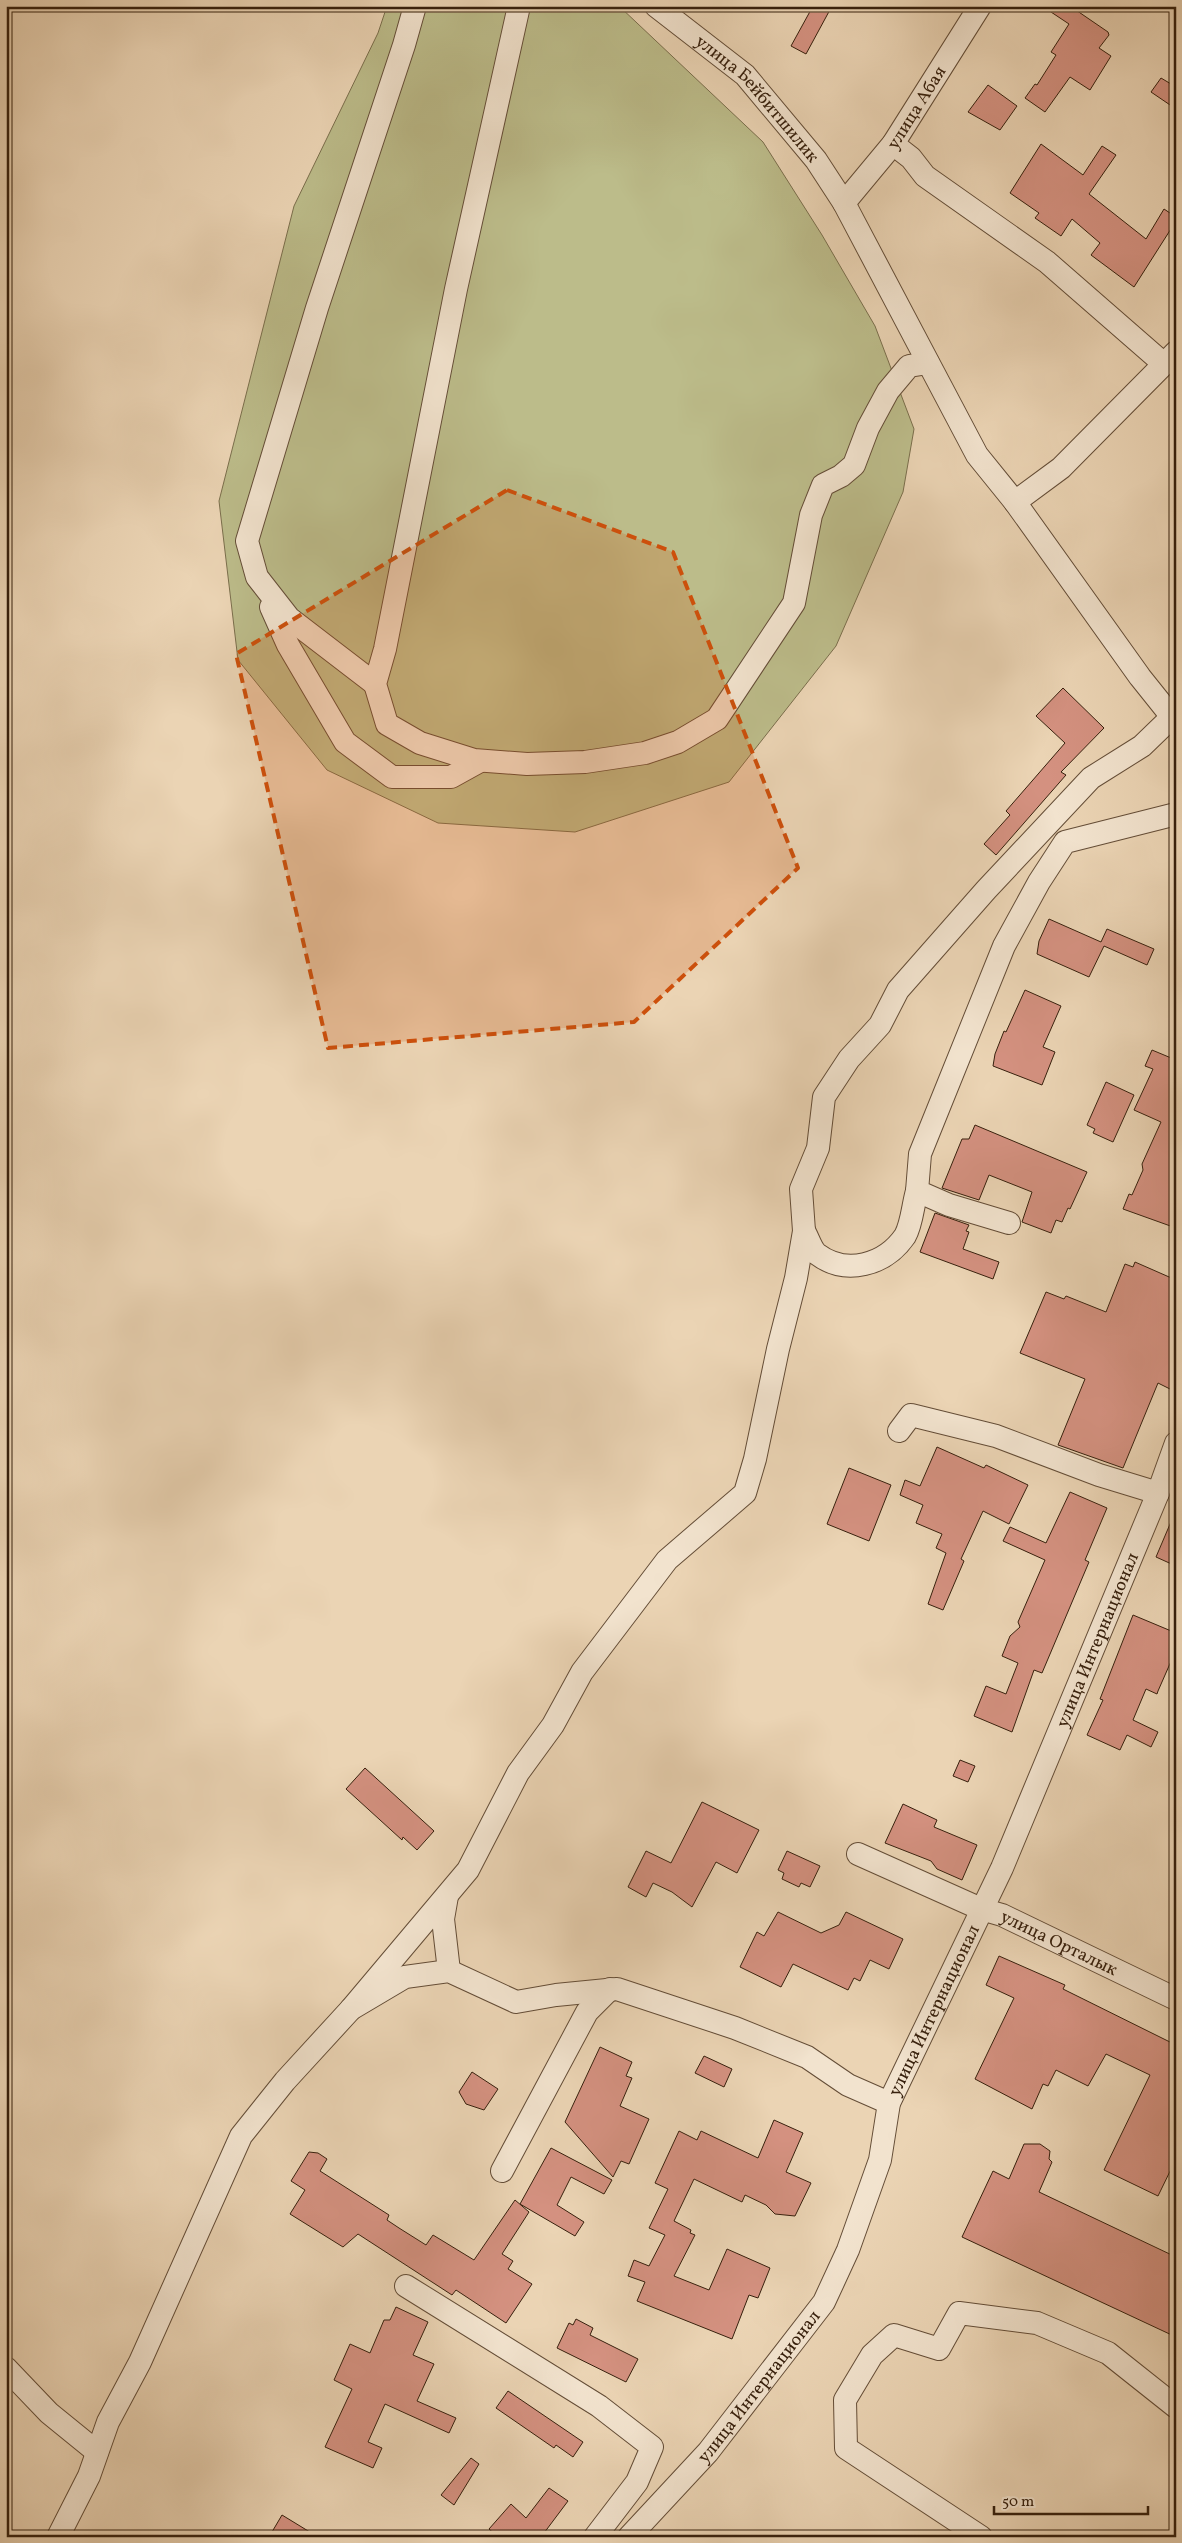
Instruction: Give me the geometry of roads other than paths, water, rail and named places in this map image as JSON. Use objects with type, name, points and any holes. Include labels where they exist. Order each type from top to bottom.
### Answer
[{"type":"street","points":[[415,6],[404,45],[317,308],[248,542],[260,581],[288,645],[345,742],[392,777],[451,777],[480,760]]},
{"type":"street","points":[[519,6],[456,289],[385,650],[375,684],[387,724],[420,743],[480,760],[528,764],[585,762],[645,753],[678,742],[717,719],[794,603],[811,515],[823,485],[841,476],[854,465],[868,428],[888,391],[909,366],[928,363]]},
{"type":"street","name":"улица Бейбитшилик","points":[[656,6],[744,75],[816,160],[844,203],[977,455],[1015,502],[1140,677],[1174,720]]},
{"type":"street","name":"улица Абая","points":[[844,203],[893,144],[980,6]]},
{"type":"street","points":[[893,144],[911,158],[925,176],[1047,262],[1170,358],[1061,468],[1015,502]]},
{"type":"street","points":[[260,581],[289,618],[375,684]]},
{"type":"street","points":[[58,2536],[89,2476],[108,2422],[140,2362],[241,2136],[284,2081],[350,2009],[468,1870],[518,1773],[553,1725],[582,1672],[667,1560],[745,1493],[755,1459],[778,1349],[796,1278],[804,1230],[801,1189],[818,1148],[824,1097],[849,1059],[880,1025],[898,990],[986,890],[1091,778],[1142,746],[1174,720]]},
{"type":"street","points":[[804,1230],[816,1253],[841,1266],[870,1265],[892,1249],[906,1235],[917,1191],[920,1154],[1004,946],[1039,882],[1065,842],[1176,814]]},
{"type":"street","points":[[917,1191],[948,1205],[1009,1223]]},
{"type":"street","points":[[899,1432],[911,1415],[996,1436],[1098,1474],[1158,1493]]},
{"type":"street","name":"улица Интернационал","points":[[629,2537],[708,2452],[824,2302],[848,2250],[880,2160],[889,2103],[1002,1868],[1158,1493],[1176,1443]]},
{"type":"street","name":"улица Орталык","points":[[858,1854],[981,1909],[1002,1915],[1176,1999]]},
{"type":"street","points":[[447,1896],[444,1919],[449,1971]]},
{"type":"street","points":[[350,2009],[405,1977],[449,1971],[516,2002],[617,1989],[735,2028],[780,2046],[806,2057],[848,2085],[889,2103]]},
{"type":"street","points":[[502,2171],[587,2012],[610,1989]]},
{"type":"street","points":[[406,2286],[599,2406],[652,2447],[637,2482],[595,2537]]},
{"type":"street","points":[[981,2537],[846,2448],[845,2400],[872,2355],[894,2335],[938,2349],[958,2313],[1037,2323],[1108,2353],[1176,2407]]},
{"type":"street","points":[[6,2368],[49,2413],[98,2452]]}]
